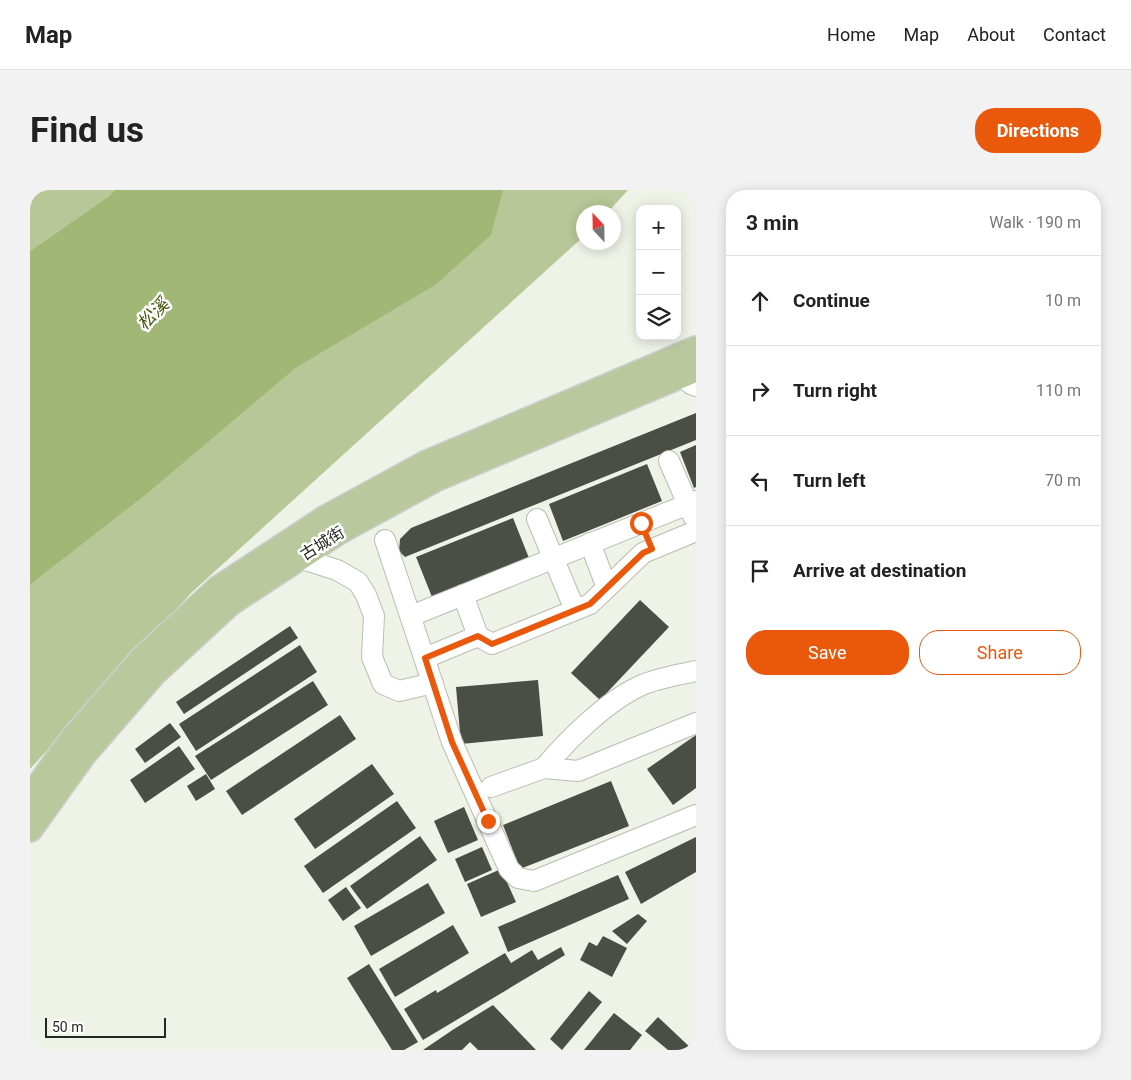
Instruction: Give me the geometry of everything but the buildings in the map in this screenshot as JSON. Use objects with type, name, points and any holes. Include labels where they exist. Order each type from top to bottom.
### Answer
[{"type":"main road","name":"古城街","points":[[30,798],[71,741],[142,659],[218,589],[326,518],[425,464],[696,349]]},
{"type":"main road","name":"古城街","points":[[30,829],[83,755],[154,674],[230,603],[338,532],[437,478],[691,377]]},
{"type":"street","points":[[411,616],[641,523],[693,509],[669,461]]},
{"type":"street","points":[[537,519],[575,610]]},
{"type":"street","points":[[641,523],[652,549]]},
{"type":"street","points":[[463,595],[478,636],[492,644],[590,604],[643,553],[696,531]]},
{"type":"street","points":[[385,540],[452,742],[509,869],[518,878],[534,881],[696,815]]},
{"type":"street","points":[[590,544],[607,588]]},
{"type":"street","points":[[298,558],[337,570],[358,582],[366,594],[374,616],[372,657],[383,684],[399,691],[434,684]]},
{"type":"street","points":[[425,658],[478,636]]},
{"type":"street","points":[[544,768],[565,742],[616,700],[640,686],[696,671]]},
{"type":"street","points":[[491,787],[544,768],[578,771],[696,723]]},
{"type":"street","points":[[463,767],[491,787]]},
{"type":"street","points":[[488,821],[491,787]]},
{"type":"shaded area","points":[[30,190],[115,190],[30,251]]},
{"type":"shaded area","points":[[503,190],[628,190],[614,205],[576,205],[576,243],[192,592],[30,769],[30,585],[147,494],[296,368],[434,286]]},
{"type":"water","name":"松溪","points":[[115,190],[503,190],[491,235],[434,286],[296,368],[147,494],[30,585],[30,251]]},
{"type":"route","points":[[488,821],[452,742],[425,658],[478,636],[492,644],[590,604],[643,553],[652,549],[641,523]]}]
